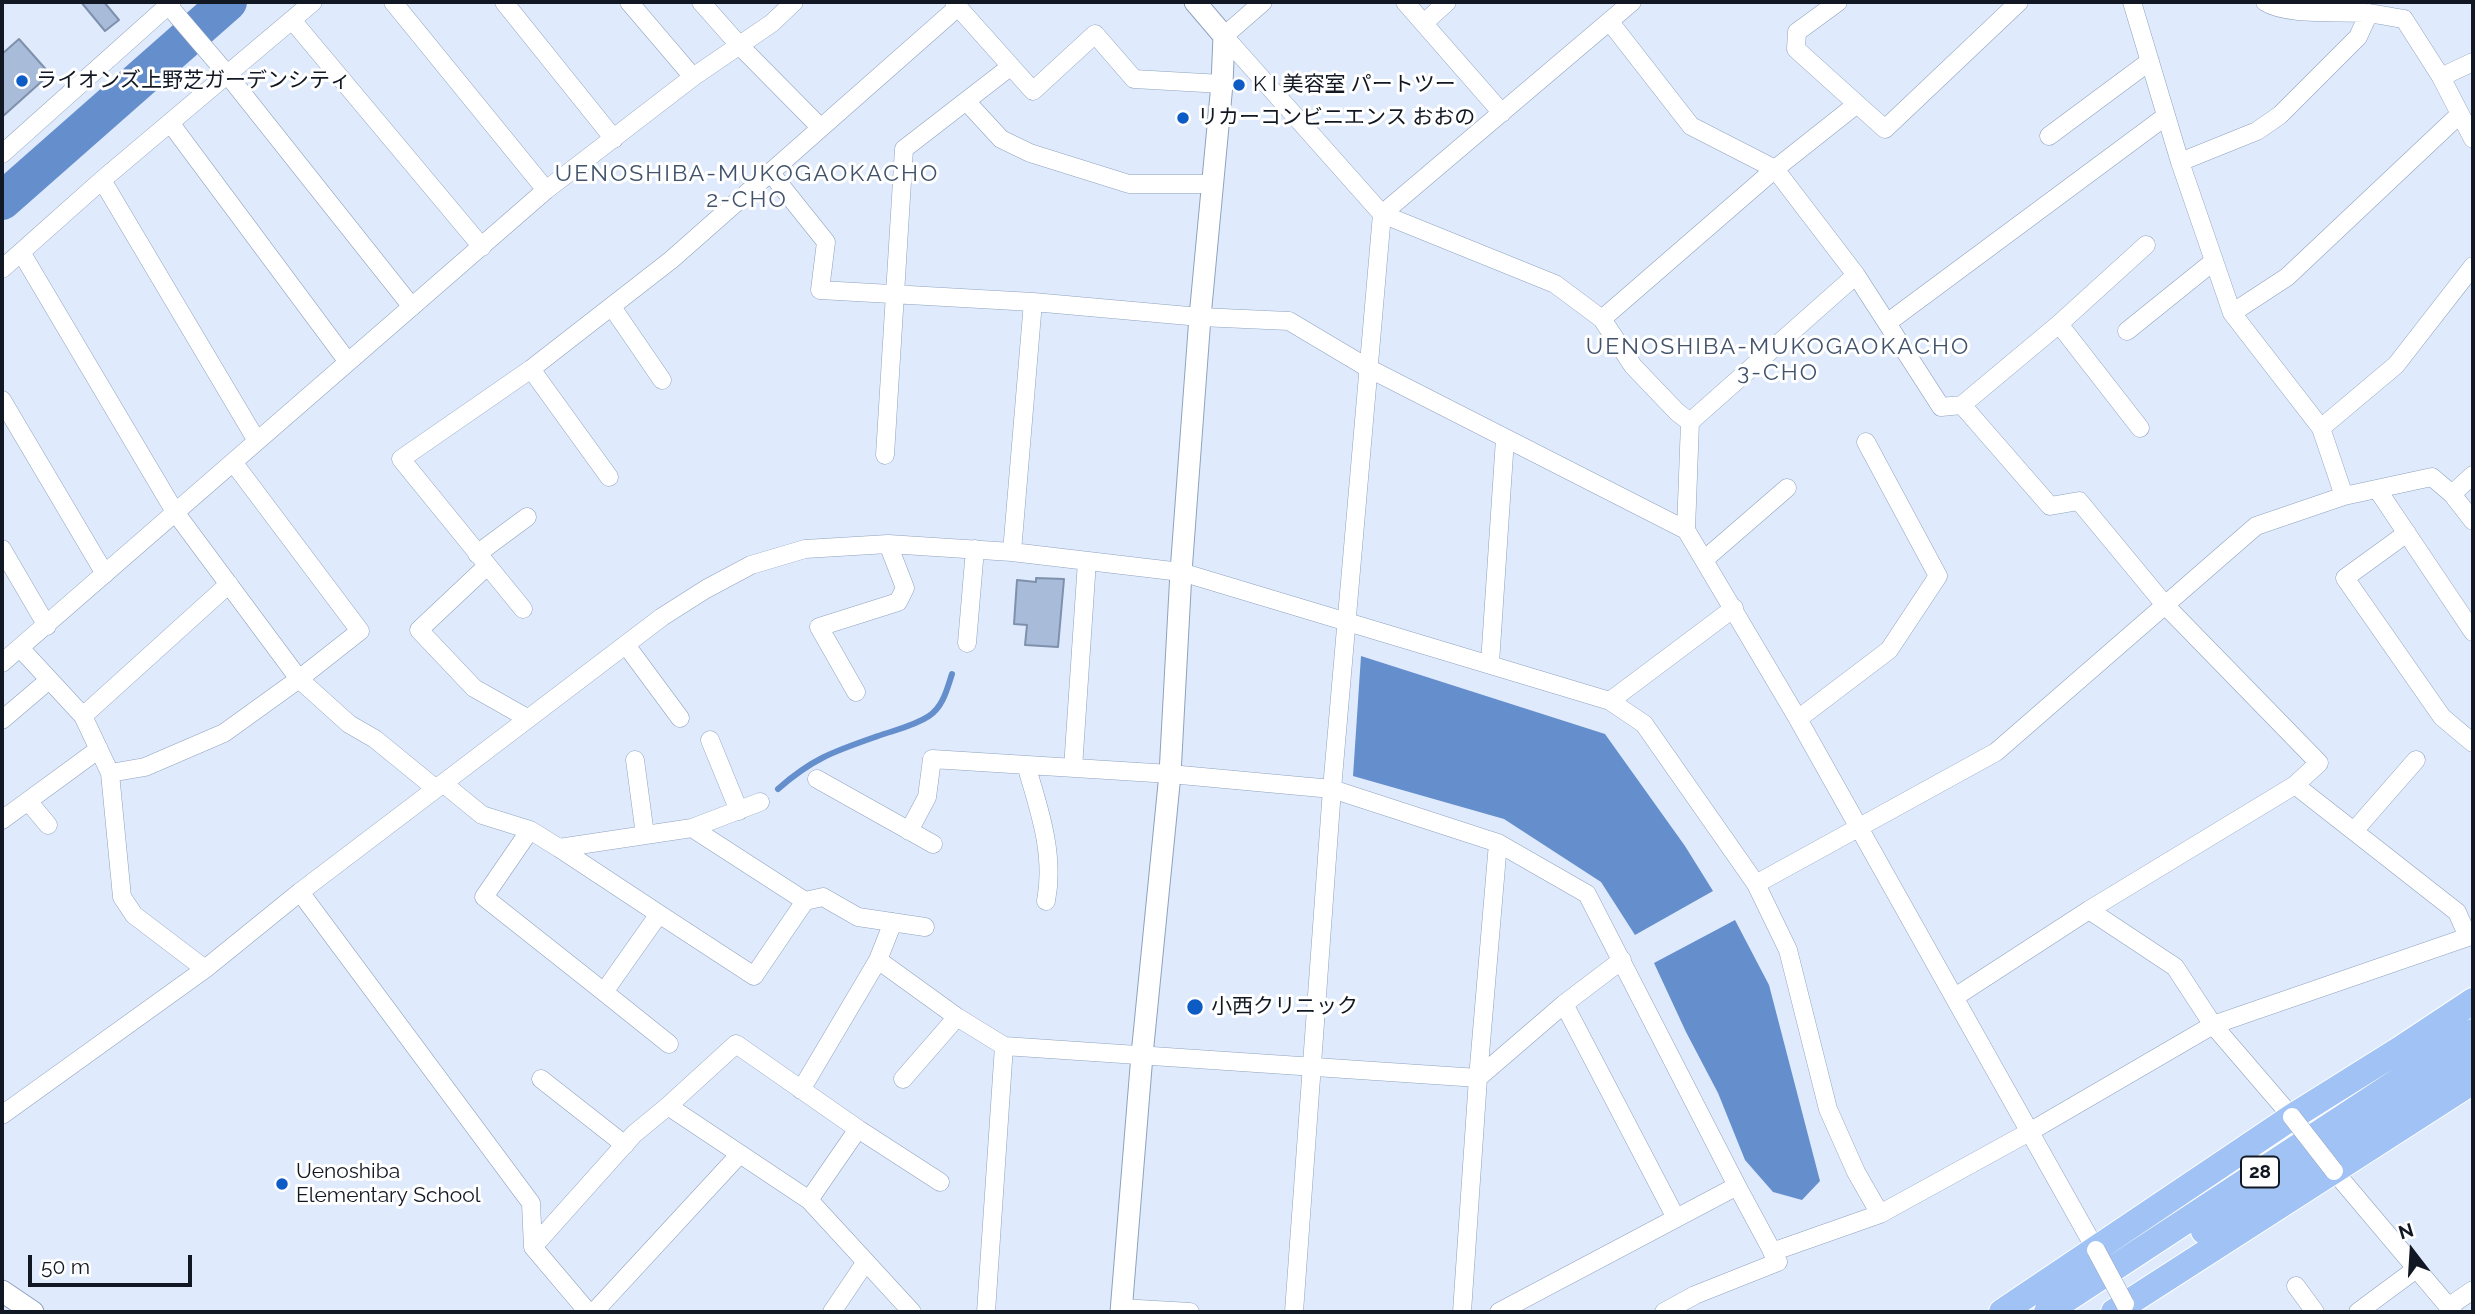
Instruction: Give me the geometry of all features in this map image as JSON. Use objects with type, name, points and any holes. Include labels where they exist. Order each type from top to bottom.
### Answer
[{"type":"main road","points":[[2002,1312],[2292,1116],[2473,1001]]},
{"type":"main road","name":"28","points":[[2047,1312],[2473,1032]]},
{"type":"main road","name":"28","points":[[2078,1312],[2473,1057]]},
{"type":"main road","points":[[2123,1310],[2473,1081]]},
{"type":"street","points":[[2,269],[102,180],[171,124],[223,69],[313,2]]},
{"type":"street","points":[[393,2],[546,190]]},
{"type":"street","points":[[505,2],[614,139]]},
{"type":"street","points":[[629,2],[693,78]]},
{"type":"street","points":[[701,2],[739,45],[820,127]]},
{"type":"street","points":[[2,663],[546,190],[693,78],[772,23],[794,2]]},
{"type":"street","points":[[1195,2],[1382,214],[1555,284],[1602,319],[1633,366],[1690,422]]},
{"type":"street","points":[[1190,1312],[1121,1310],[1142,1055],[1170,775],[1181,572],[1224,36],[1262,2]]},
{"type":"street","points":[[1405,2],[1502,113]]},
{"type":"street","points":[[1424,23],[1447,2]]},
{"type":"street","points":[[1294,1312],[1332,789],[1382,214],[1632,2]]},
{"type":"street","points":[[1838,2],[1797,32],[1796,49],[1885,129],[2019,2]]},
{"type":"street","points":[[2132,2],[2180,162],[2232,313],[2321,428],[2344,496]]},
{"type":"street","points":[[2265,2],[2294,10],[2369,13],[2404,19],[2441,77],[2473,139]]},
{"type":"street","points":[[523,609],[401,459],[531,369],[671,260],[956,4],[1033,91],[1095,34],[1134,79],[1222,84]]},
{"type":"street","points":[[2,154],[171,6],[412,307]]},
{"type":"street","points":[[2180,162],[2257,131],[2280,115],[2358,37],[2369,13]]},
{"type":"street","points":[[292,20],[482,247]]},
{"type":"street","points":[[1610,22],[1691,125],[1775,169],[1856,275],[1941,407],[1962,405],[2059,324],[2146,245]]},
{"type":"street","points":[[2049,135],[2150,61]]},
{"type":"street","points":[[2441,77],[2473,62]]},
{"type":"street","points":[[885,454],[905,149],[1010,67]]},
{"type":"street","points":[[966,101],[1001,139],[1030,153],[1129,184],[1213,184]]},
{"type":"street","points":[[1602,319],[1775,169],[1857,104]]},
{"type":"street","points":[[2232,313],[2287,278],[2460,114]]},
{"type":"street","points":[[1887,323],[2166,116]]},
{"type":"street","points":[[171,124],[348,362]]},
{"type":"street","points":[[770,172],[826,242],[820,290],[1289,321],[1368,368],[1686,530],[1798,719],[2031,1131],[2096,1250],[2123,1310]]},
{"type":"street","points":[[102,180],[257,441]]},
{"type":"street","points":[[22,252],[175,512],[299,679],[349,724],[375,739],[482,815],[530,830],[754,976],[804,901],[823,897],[858,916],[925,927]]},
{"type":"street","points":[[2127,331],[2214,261]]},
{"type":"street","points":[[2321,428],[2396,365],[2473,266]]},
{"type":"street","points":[[1686,530],[1690,422],[1856,275]]},
{"type":"street","points":[[1012,552],[1033,302]]},
{"type":"street","points":[[612,307],[662,380]]},
{"type":"street","points":[[2059,324],[2140,428]]},
{"type":"street","points":[[531,369],[608,477]]},
{"type":"street","points":[[2,400],[105,573]]},
{"type":"street","points":[[1955,997],[2295,785],[2319,763],[2165,605],[2079,501],[2050,506],[1962,405]]},
{"type":"street","points":[[1490,663],[1505,439]]},
{"type":"street","points":[[1798,719],[1889,650],[1938,576],[1866,442]]},
{"type":"street","points":[[110,773],[145,767],[224,733],[360,632],[233,461]]},
{"type":"street","points":[[2452,494],[2473,475]]},
{"type":"street","points":[[1756,884],[1997,752],[2256,526],[2344,496],[2431,477],[2452,494],[2473,522]]},
{"type":"street","points":[[1705,559],[1787,488]]},
{"type":"street","points":[[2377,489],[2473,632]]},
{"type":"street","points":[[527,517],[482,560],[419,630],[474,688],[527,718]]},
{"type":"street","points":[[2407,533],[2345,578],[2442,717],[2473,743]]},
{"type":"street","points":[[856,692],[819,627],[898,602],[905,588],[888,544]]},
{"type":"street","points":[[2,1115],[205,969],[300,892],[662,617],[751,565],[805,549],[888,544],[1012,552],[1181,572],[1610,701],[1644,724],[1756,884],[1788,950],[1828,1109],[1856,1172],[1880,1214]]},
{"type":"street","points":[[2,549],[47,626]]},
{"type":"street","points":[[967,643],[975,549]]},
{"type":"street","points":[[1073,768],[1087,561]]},
{"type":"street","points":[[83,716],[229,584]]},
{"type":"street","points":[[1610,701],[1734,608]]},
{"type":"street","points":[[626,645],[680,718]]},
{"type":"street","points":[[21,649],[83,716],[110,773],[122,897],[134,915],[205,969]]},
{"type":"street","points":[[2,720],[49,680]]},
{"type":"street","points":[[710,740],[739,811]]},
{"type":"street","points":[[2,820],[99,749]]},
{"type":"street","points":[[909,831],[927,797],[932,759],[1332,789],[1498,843],[1587,894],[1775,1257]]},
{"type":"street","points":[[635,760],[645,835]]},
{"type":"street","points":[[2354,831],[2416,760]]},
{"type":"street","points":[[1026,765],[1045,832],[1050,880],[1045,901]]},
{"type":"street","points":[[817,779],[933,844]]},
{"type":"street","points":[[1664,1312],[1775,1257],[1880,1214],[2031,1131],[2213,1025],[2468,937],[2457,912],[2295,785]]},
{"type":"street","points":[[28,801],[48,825]]},
{"type":"street","points":[[559,848],[692,828],[760,802]]},
{"type":"street","points":[[692,828],[804,901]]},
{"type":"street","points":[[530,830],[484,897],[669,1044]]},
{"type":"street","points":[[1462,1312],[1498,843]]},
{"type":"street","points":[[300,892],[531,1203],[533,1247],[588,1312]]},
{"type":"street","points":[[2089,911],[2175,967],[2213,1025],[2292,1116],[2334,1171],[2451,1310],[2473,1290]]},
{"type":"street","points":[[604,992],[659,914]]},
{"type":"street","points":[[801,1090],[878,960],[893,922]]},
{"type":"street","points":[[878,960],[957,1017],[1004,1046],[1478,1078],[1564,1004],[1622,960]]},
{"type":"street","points":[[1564,1004],[1676,1218]]},
{"type":"street","points":[[903,1079],[957,1017]]},
{"type":"street","points":[[533,1247],[625,1144],[736,1044],[940,1182]]},
{"type":"street","points":[[986,1312],[1004,1046]]},
{"type":"street","points":[[541,1079],[625,1144]]},
{"type":"street","points":[[668,1106],[809,1200],[912,1312]]},
{"type":"street","points":[[809,1200],[858,1129]]},
{"type":"street","points":[[594,1312],[739,1155]]},
{"type":"street","points":[[1499,1312],[1737,1186]]},
{"type":"street","points":[[832,1312],[865,1263]]},
{"type":"street","points":[[2358,1312],[2416,1269]]},
{"type":"street","points":[[2296,1286],[2315,1312]]},
{"type":"street","points":[[2,1292],[33,1312]]},
{"type":"water","points":[[1361,656],[1605,734],[1685,846],[1713,891],[1635,935],[1601,882],[1504,819],[1353,776]]},
{"type":"water","points":[[1735,920],[1769,985],[1820,1181],[1802,1200],[1773,1192],[1745,1160],[1718,1093],[1654,963]]},
{"type":"building","points":[[81,2],[104,2],[119,20],[105,31]]},
{"type":"building","name":"ライオンズ上野芝ガーデンシティ","points":[[19,39],[50,74],[2,117],[2,54]]},
{"type":"building","points":[[1036,578],[1064,579],[1058,647],[1025,645],[1027,625],[1014,624],[1017,580],[1036,582]]},
{"type":"waterway","points":[[2,201],[228,2]]},
{"type":"waterway","points":[[778,789],[802,770],[825,757],[929,716],[941,703],[952,674]]},
{"type":"place","name":"ライオンズ上野芝ガーデンシティ","points":[[22,81]]},
{"type":"place","name":"K I 美容室 パートツー","points":[[1239,85]]},
{"type":"place","name":"リカーコンビニエンス おおの","points":[[1183,118]]},
{"type":"place","name":"小西クリニック","points":[[1195,1007]]},
{"type":"place","name":"Uenoshiba Elementary School","points":[[282,1184]]},
{"type":"district","name":"UENOSHIBA-MUKOGAOKACHO 2-CHO","points":[[747,187]]},
{"type":"district","name":"UENOSHIBA-MUKOGAOKACHO 3-CHO","points":[[1778,360]]}]
